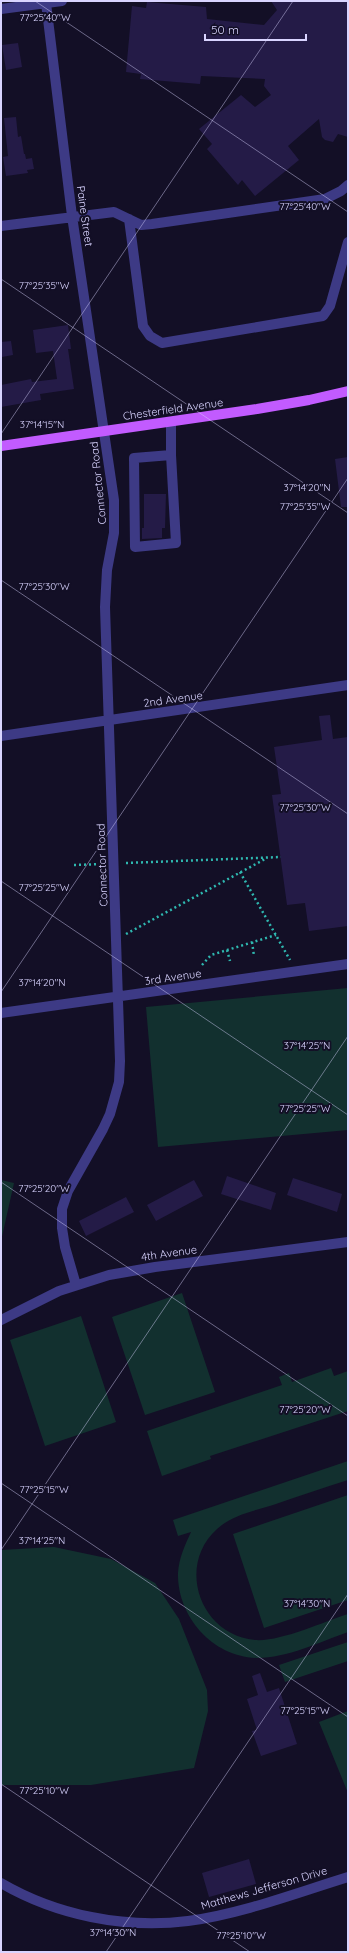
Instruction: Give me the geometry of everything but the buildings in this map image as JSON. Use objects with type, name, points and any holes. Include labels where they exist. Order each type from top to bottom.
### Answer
[{"type":"main road","name":"Chesterfield Avenue","points":[[1,446],[171,422],[309,400],[348,391]]},
{"type":"street","points":[[1,9],[62,1]]},
{"type":"street","name":"Paine Street","points":[[46,3],[72,216],[105,431]]},
{"type":"street","points":[[1,226],[114,212],[141,225],[152,224],[325,199],[346,191]]},
{"type":"street","points":[[129,219],[143,326],[150,336],[162,342],[323,316],[330,306],[348,242]]},
{"type":"street","points":[[171,422],[171,455],[176,543],[135,547],[134,458],[171,455]]},
{"type":"street","name":"Connector Road","points":[[76,1285],[65,1247],[62,1228],[62,1209],[68,1191],[103,1129],[119,1082],[120,1061],[105,588],[114,534],[114,518],[105,431]]},
{"type":"street","name":"2nd Avenue","points":[[1,736],[348,685]]},
{"type":"street","name":"3rd Avenue","points":[[1,1013],[348,964]]},
{"type":"street","name":"4th Avenue","points":[[1,1320],[19,1309],[94,1278],[134,1270],[348,1242]]},
{"type":"street","name":"Matthews Jefferson Drive","points":[[1,1883],[28,1897],[70,1912],[111,1920],[148,1923],[182,1921],[208,1917],[348,1877]]},
{"type":"path","points":[[125,934],[267,858]]},
{"type":"path","points":[[126,864],[281,858]]},
{"type":"path","points":[[74,865],[104,864]]},
{"type":"path","points":[[240,872],[290,960]]},
{"type":"path","points":[[202,965],[211,955],[276,935]]},
{"type":"path","points":[[252,942],[254,956]]},
{"type":"path","points":[[227,950],[230,961]]},
{"type":"green space","points":[[348,988],[348,1130],[158,1147],[146,1007]]},
{"type":"green space","points":[[1,1180],[14,1183],[1,1241]]},
{"type":"green space","points":[[182,1293],[215,1392],[145,1415],[112,1317]]},
{"type":"green space","points":[[81,1316],[116,1422],[45,1446],[10,1340]]},
{"type":"green space","points":[[331,1368],[334,1376],[348,1371],[348,1411],[210,1456],[211,1459],[162,1476],[147,1431],[282,1385],[279,1377],[289,1373],[292,1382]]},
{"type":"green space","points":[[348,1461],[348,1480],[244,1514],[223,1524],[205,1544],[198,1561],[197,1579],[200,1596],[208,1612],[220,1626],[236,1635],[255,1640],[277,1638],[302,1631],[348,1614],[348,1632],[303,1649],[280,1655],[257,1658],[241,1656],[212,1642],[200,1631],[191,1619],[179,1589],[178,1573],[181,1557],[191,1532],[178,1536],[173,1520]]},
{"type":"green space","points":[[348,1495],[348,1600],[264,1628],[233,1534]]},
{"type":"green space","points":[[54,1547],[111,1559],[155,1583],[179,1619],[207,1690],[208,1711],[194,1768],[91,1785],[1,1785],[1,1550]]},
{"type":"green space","points":[[348,1642],[348,1661],[285,1682],[279,1665]]},
{"type":"green space","points":[[348,1711],[348,1793],[319,1722]]}]
